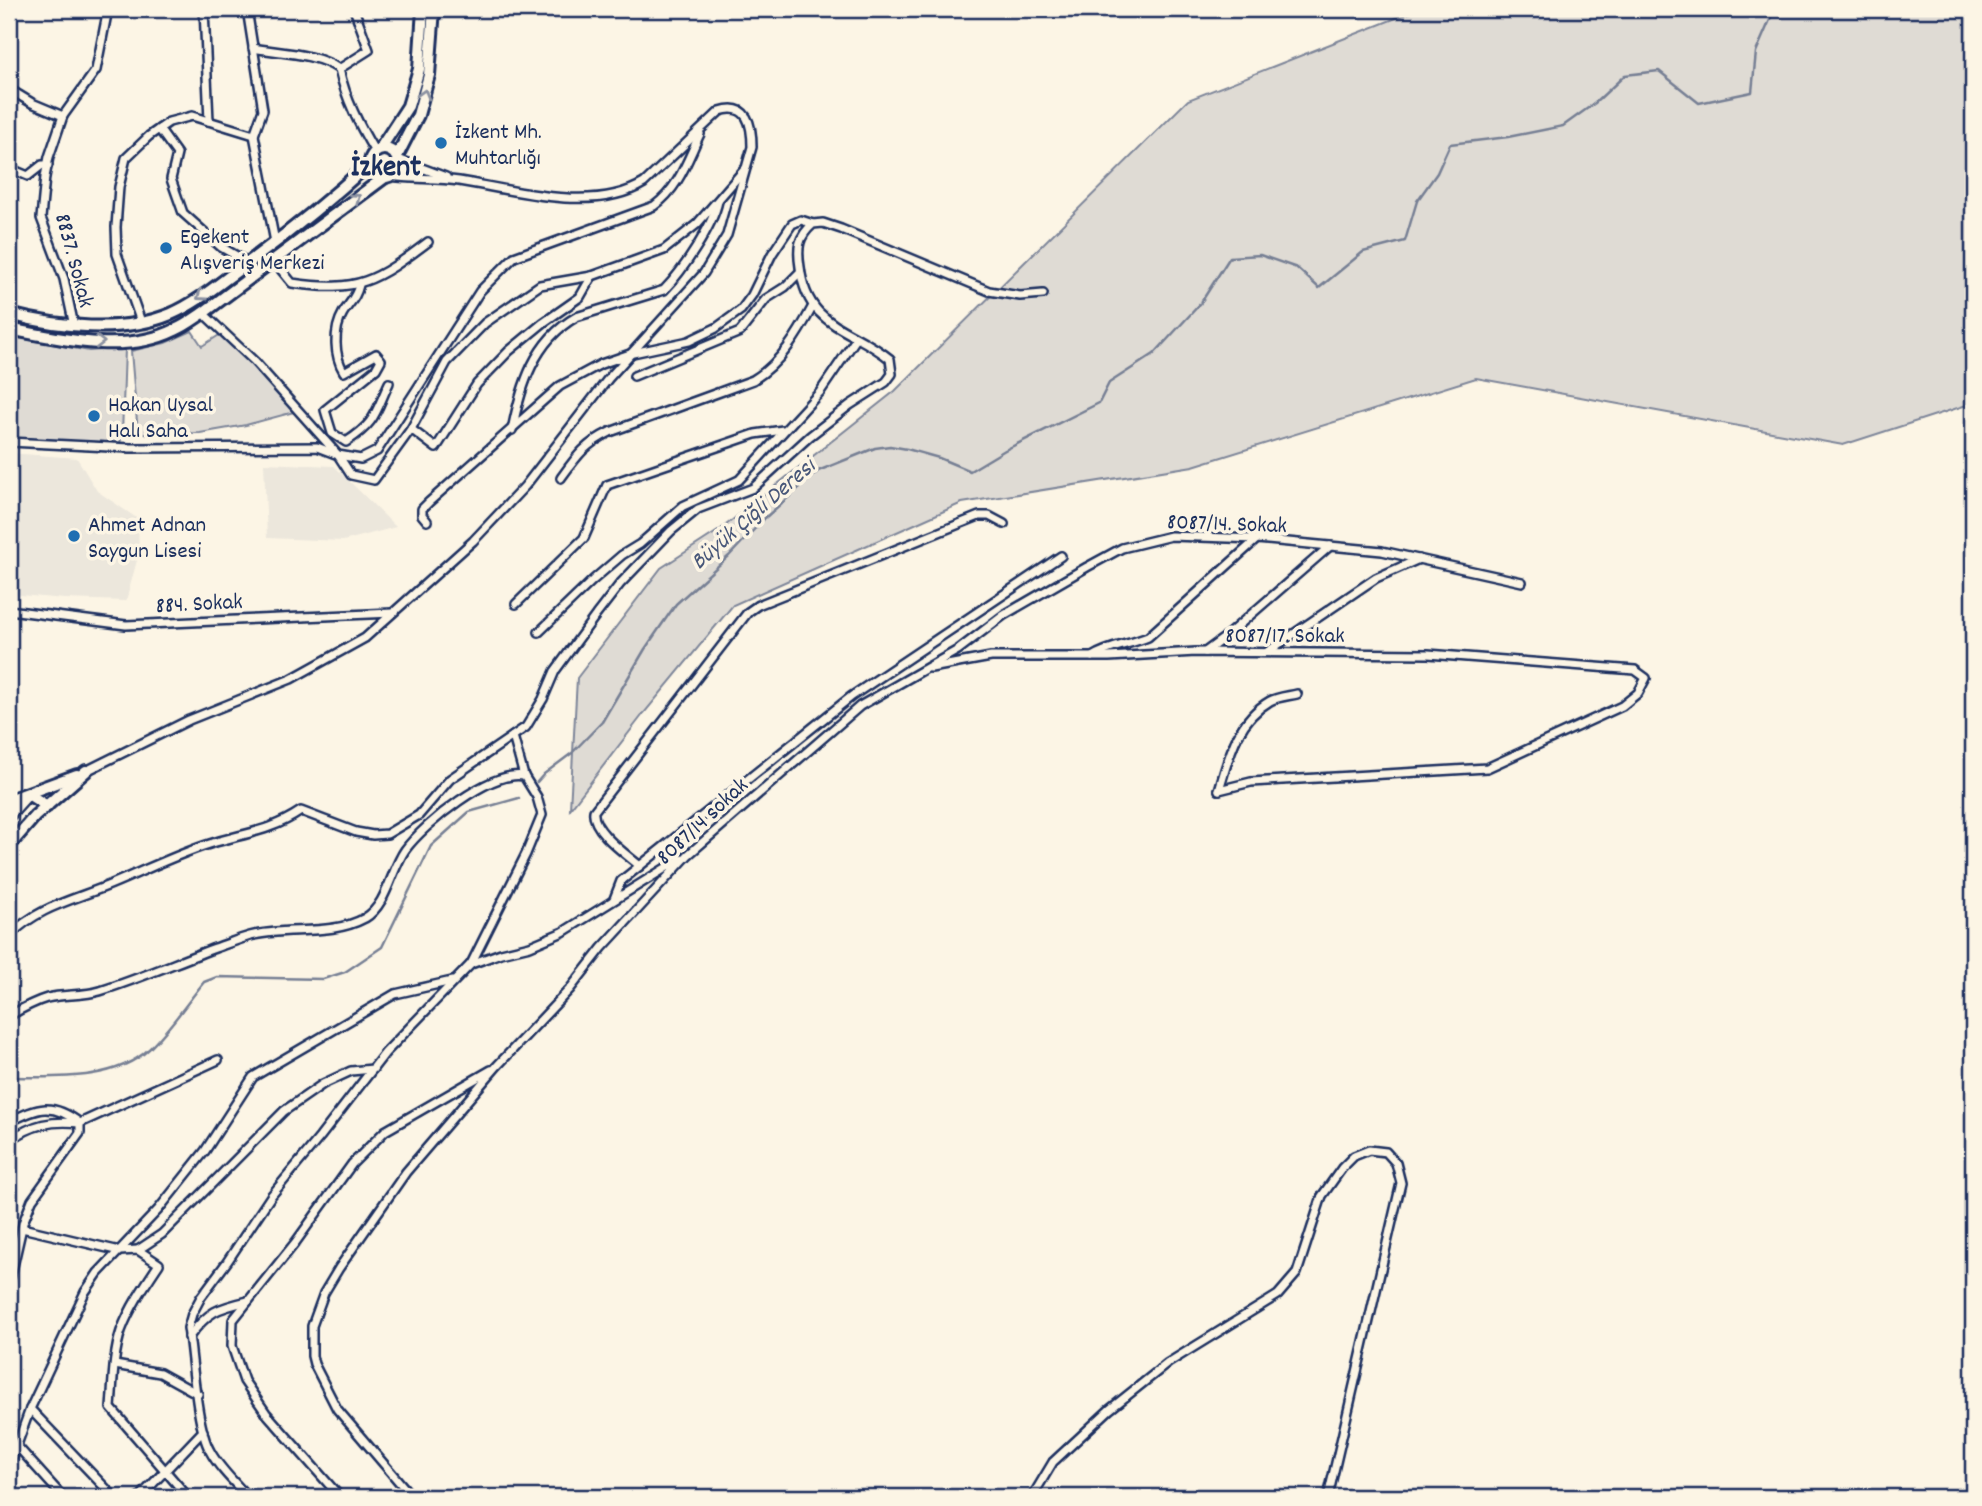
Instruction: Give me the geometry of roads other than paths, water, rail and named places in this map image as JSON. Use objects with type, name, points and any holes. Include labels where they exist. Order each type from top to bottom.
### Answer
[{"type":"street","name":"8837. Sokak","points":[[74,326],[64,279],[41,218],[48,164],[64,116],[96,70],[107,9]]},
{"type":"street","points":[[204,9],[209,121]]},
{"type":"street","points":[[247,9],[263,110],[254,135],[275,242]]},
{"type":"street","points":[[339,69],[369,50],[354,9]]},
{"type":"street","points":[[9,314],[39,322],[74,326],[141,322],[170,315],[192,303],[249,262],[375,155],[408,106],[419,69],[423,9]]},
{"type":"street","points":[[397,158],[418,115],[429,75],[434,9]]},
{"type":"street","points":[[10,808],[28,794],[86,771],[189,720],[290,679],[365,638],[473,541],[516,495],[608,379],[704,274],[727,235],[752,148],[752,132],[743,114],[732,108],[720,111],[644,183],[615,196],[551,196],[456,181],[376,175],[375,155],[357,121],[339,69],[313,58],[253,48]]},
{"type":"street","points":[[9,100],[12,91],[32,103],[64,116]]},
{"type":"street","points":[[141,322],[117,254],[119,187],[126,158],[169,122],[192,116],[254,135]]},
{"type":"street","points":[[159,129],[177,154],[171,179],[183,213],[221,247],[249,262]]},
{"type":"street","points":[[9,442],[130,448],[317,447],[338,455],[361,459],[377,451],[480,291],[514,257],[654,206],[666,198],[676,185],[701,130]]},
{"type":"street","points":[[9,329],[72,341],[104,343],[150,339],[175,331],[398,168],[397,158],[391,150],[375,155]]},
{"type":"street","points":[[397,158],[456,181]]},
{"type":"street","points":[[9,168],[28,176],[42,164],[48,164]]},
{"type":"street","points":[[203,313],[254,361],[338,455],[351,475],[374,480],[411,429],[447,362],[485,323],[540,285],[592,276],[664,250],[697,224],[745,169]]},
{"type":"street","points":[[512,430],[521,389],[547,341],[576,317],[664,290],[706,230],[716,213],[719,201]]},
{"type":"street","points":[[427,521],[422,515],[422,509],[560,386],[589,369],[633,353],[689,341],[716,328],[741,310],[792,224],[802,220],[841,229],[989,291],[1020,296],[1043,294]]},
{"type":"street","points":[[9,936],[25,920],[77,896],[214,843],[268,829],[301,811],[356,832],[387,834],[419,815],[450,779],[526,727],[543,699],[555,671],[620,584],[671,531],[698,509],[753,488],[810,436],[850,405],[886,382],[892,373],[890,359],[824,318],[806,293],[798,251],[800,240],[813,223]]},
{"type":"street","points":[[274,261],[292,283],[320,287],[359,285],[383,274],[428,242]]},
{"type":"street","points":[[634,376],[740,332],[766,299],[785,287],[800,272]]},
{"type":"street","points":[[411,429],[436,448],[477,384],[509,351],[580,297],[592,276]]},
{"type":"street","points":[[359,285],[356,298],[342,314],[336,353],[344,372],[356,368],[376,354],[381,360],[376,369],[325,410],[332,433],[346,442],[365,430],[389,383]]},
{"type":"street","points":[[561,478],[582,449],[593,440],[753,380],[769,370],[786,349],[813,306]]},
{"type":"street","points":[[72,341],[74,326]]},
{"type":"street","points":[[539,632],[593,580],[683,506],[739,480],[820,391],[856,339]]},
{"type":"street","points":[[516,604],[584,538],[607,485],[755,434],[783,430]]},
{"type":"street","points":[[640,866],[600,830],[593,817],[594,811],[748,612],[758,605],[979,516],[989,516],[1004,524]]},
{"type":"street","name":"8087/14. Sokak","points":[[921,670],[958,650],[1004,615],[1122,548],[1171,536],[1257,539],[1382,551],[1522,582]]},
{"type":"street","points":[[1091,657],[1110,648],[1132,644],[1148,637],[1257,539]]},
{"type":"street","points":[[1204,652],[1224,638],[1330,546]]},
{"type":"street","points":[[614,900],[621,881],[852,696],[1061,556]]},
{"type":"street","points":[[1266,653],[1376,578],[1419,559]]},
{"type":"street","name":"884. Sokak","points":[[9,610],[126,625],[393,613]]},
{"type":"street","name":"8087/17. Sokak","points":[[921,670],[991,657],[1091,657],[1204,652],[1428,654],[1635,670],[1646,678],[1638,693],[1622,706],[1487,768],[1251,782],[1219,790],[1233,742],[1249,719],[1271,700],[1297,694]]},
{"type":"street","name":"8087/14 sokak","points":[[498,1066],[688,855],[860,706],[921,670]]},
{"type":"street","points":[[248,1497],[209,1450],[203,1431],[188,1328],[192,1314],[271,1196],[407,1028],[471,964],[526,854],[542,815],[537,797],[524,776],[513,736]]},
{"type":"street","points":[[9,846],[35,816],[86,771]]},
{"type":"street","points":[[9,1016],[48,998],[98,992],[251,935],[344,927],[367,917],[383,897],[390,876],[406,849],[459,799],[489,784],[515,775],[524,776]]},
{"type":"street","points":[[28,794],[47,806]]},
{"type":"street","points":[[10,808],[25,810],[35,816]]},
{"type":"street","points":[[471,964],[530,946],[563,932],[688,855]]},
{"type":"street","points":[[9,1467],[30,1409],[85,1292],[103,1266],[158,1210],[205,1152],[253,1077],[395,993],[455,980]]},
{"type":"street","points":[[9,1141],[28,1128],[46,1122],[80,1123],[218,1060]]},
{"type":"street","points":[[340,1497],[266,1413],[244,1381],[232,1346],[233,1320],[352,1164],[385,1131],[498,1066]]},
{"type":"street","points":[[412,1497],[357,1435],[326,1391],[312,1356],[312,1326],[324,1293],[339,1268],[406,1172],[498,1066]]},
{"type":"street","points":[[22,1228],[120,1251],[138,1250],[162,1234],[284,1111],[323,1084],[351,1071],[373,1069]]},
{"type":"street","points":[[9,1122],[48,1108],[65,1112],[80,1123]]},
{"type":"street","points":[[9,1284],[22,1228],[32,1200],[80,1133],[80,1123]]},
{"type":"street","points":[[1032,1497],[1053,1462],[1109,1410],[1168,1363],[1278,1295],[1297,1273],[1322,1196],[1342,1168],[1354,1156],[1369,1150],[1386,1152],[1396,1163],[1401,1183],[1328,1497]]},
{"type":"street","points":[[138,1250],[159,1264],[138,1296],[121,1332],[111,1408],[188,1497]]},
{"type":"street","points":[[189,1336],[203,1318],[214,1311],[248,1301]]},
{"type":"street","points":[[115,1365],[160,1373],[198,1394]]},
{"type":"street","points":[[30,1409],[114,1497]]},
{"type":"street","points":[[140,1497],[203,1431]]},
{"type":"street","points":[[17,1446],[63,1497]]},
{"type":"waterway","name":"Büyük Çiğli Deresi","points":[[537,782],[572,753],[602,722],[645,649],[676,604],[818,471],[875,448],[890,446],[939,458],[970,471],[1005,450],[1099,403],[1109,383],[1154,354],[1200,304],[1230,257],[1260,255],[1297,268],[1319,288],[1363,252],[1405,241],[1417,201],[1437,173],[1450,144],[1508,137],[1563,126],[1595,103],[1625,75],[1659,71],[1699,103],[1752,92],[1756,52],[1773,13],[1778,9]]},
{"type":"waterway","name":"Büyük Çiğli Deresi","points":[[9,1077],[82,1075],[119,1067],[135,1060],[164,1033],[204,982],[217,977],[323,979],[345,972],[382,947],[431,846],[469,812],[519,798]]},
{"type":"place","name":"İzkent Mh. Muhtarlığı","points":[[441,143]]},
{"type":"place","name":"Egekent Alışveriş Merkezi","points":[[166,248]]},
{"type":"place","name":"Hakan Uysal Halı Saha","points":[[94,416]]},
{"type":"place","name":"Ahmet Adnan Saygun Lisesi","points":[[74,536]]},
{"type":"district","name":"İzkent","points":[[386,165]]}]
